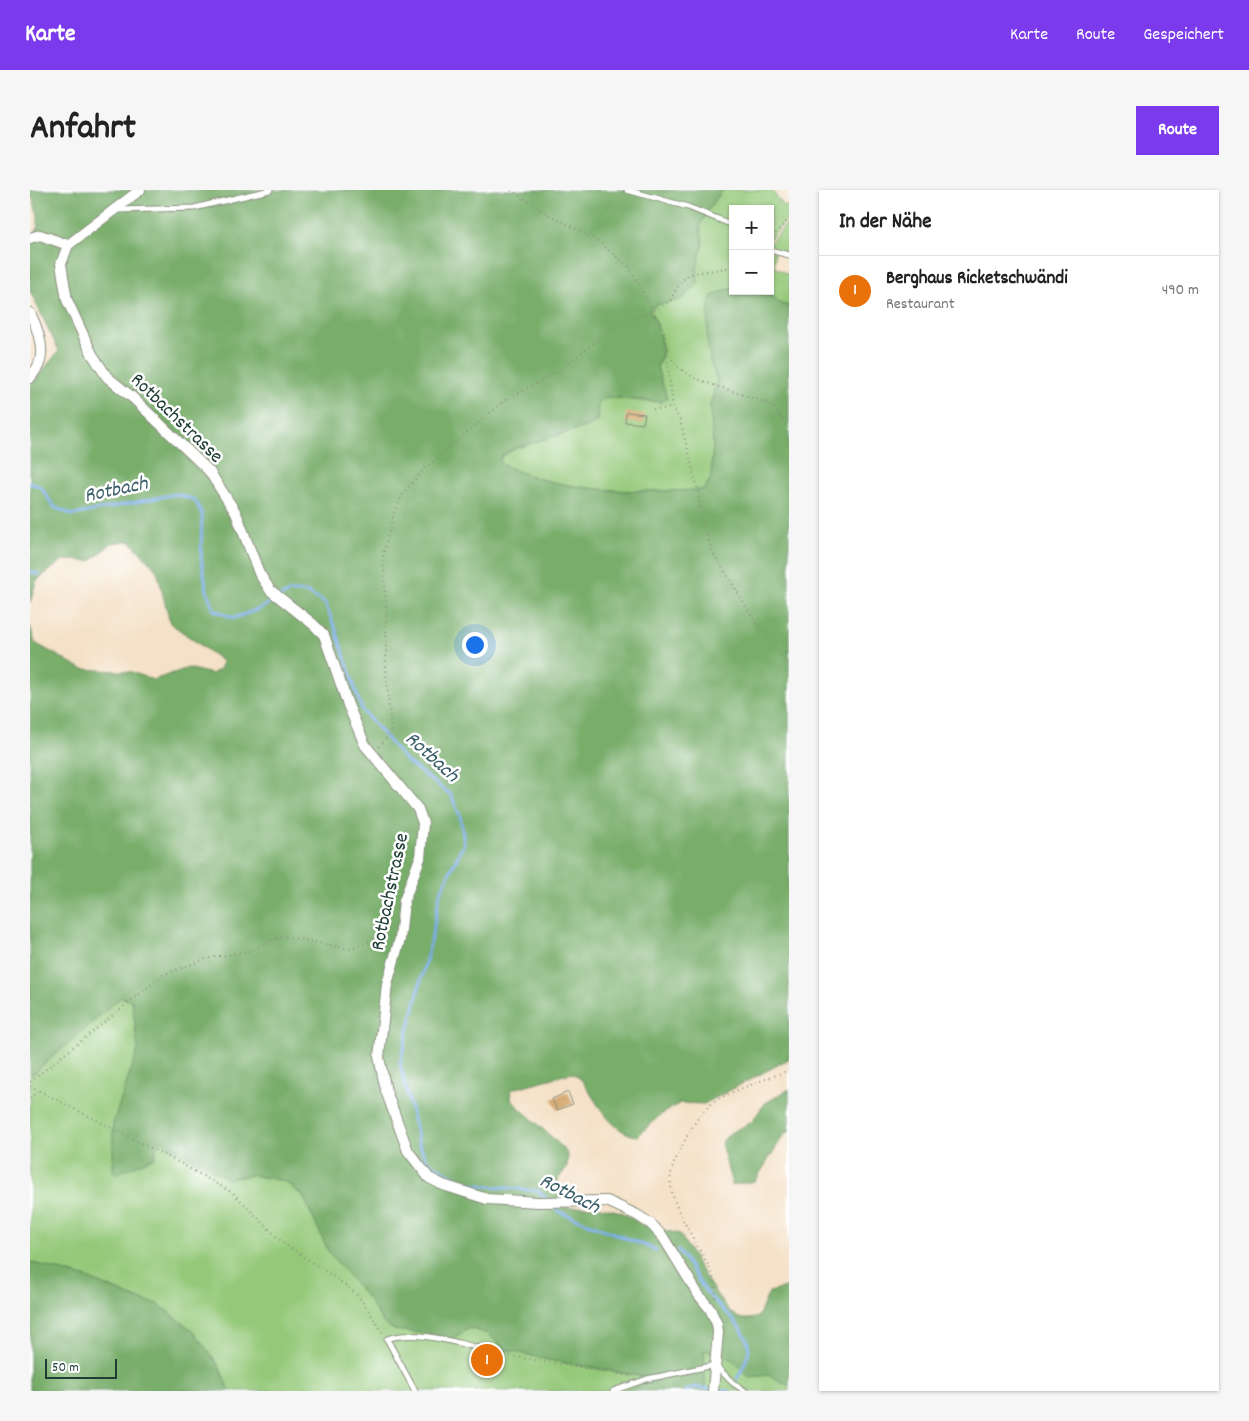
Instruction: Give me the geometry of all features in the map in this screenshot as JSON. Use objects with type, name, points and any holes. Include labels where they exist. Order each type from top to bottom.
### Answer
[{"type":"street","points":[[30,238],[40,235],[68,245],[140,190]]},
{"type":"street","name":"Rotbachstrasse","points":[[68,245],[61,264],[67,300],[92,354],[107,377],[133,398],[208,471],[236,513],[259,573],[270,590],[324,635],[348,704],[365,745],[418,810],[423,824],[420,858],[404,902],[400,939],[387,984],[379,1057],[386,1091],[408,1151],[429,1178],[443,1185],[487,1198],[538,1202],[608,1201],[651,1224],[663,1236],[698,1294],[710,1309],[717,1324],[713,1391]]},
{"type":"street","points":[[30,313],[37,327],[40,344],[40,363],[30,378]]},
{"type":"lane","points":[[115,210],[194,208],[270,190]]},
{"type":"lane","points":[[628,190],[688,208],[729,223]]},
{"type":"lane","points":[[774,251],[789,255]]},
{"type":"lane","points":[[415,1391],[387,1339],[408,1335],[438,1339],[498,1353]]},
{"type":"lane","points":[[613,1391],[648,1379],[715,1365],[733,1383],[745,1391]]},
{"type":"path","points":[[511,190],[546,213],[595,239],[629,267],[664,330],[673,408],[680,420],[698,490],[702,522],[714,555],[752,616],[789,664]]},
{"type":"path","points":[[774,235],[789,219]]},
{"type":"path","points":[[378,748],[391,733],[386,668],[386,607],[383,555],[394,513],[404,492],[425,468],[504,401],[560,370],[619,323],[654,311],[670,301],[679,284],[689,274],[729,268]]},
{"type":"path","points":[[668,354],[678,368],[696,379],[770,404],[789,428]]},
{"type":"path","points":[[653,409],[673,408]]},
{"type":"path","points":[[387,1339],[356,1294],[283,1243],[234,1193],[38,1090],[30,1084],[163,975],[204,959],[249,951],[283,936],[348,949],[372,940],[402,915]]},
{"type":"path","points":[[716,1292],[708,1264],[675,1200],[670,1176],[673,1164],[685,1138],[701,1115],[714,1102],[789,1070]]},
{"type":"path","points":[[30,1099],[38,1090]]},
{"type":"path","points":[[498,1353],[648,1379]]},
{"type":"green space","points":[[30,190],[723,190],[710,207],[700,225],[703,243],[697,269],[698,284],[680,300],[658,304],[649,309],[657,325],[663,351],[657,368],[667,398],[663,402],[606,397],[598,403],[597,421],[588,426],[516,448],[501,456],[500,463],[548,481],[574,486],[626,491],[704,490],[711,478],[713,442],[710,405],[717,380],[710,361],[707,339],[711,296],[729,289],[729,295],[771,295],[781,304],[789,306],[789,1059],[704,1104],[680,1103],[659,1116],[638,1136],[631,1135],[618,1128],[602,1111],[582,1081],[572,1073],[512,1089],[511,1100],[568,1154],[567,1167],[558,1179],[563,1208],[596,1206],[622,1212],[642,1225],[680,1234],[715,1293],[732,1313],[739,1318],[758,1317],[769,1292],[789,1287],[789,1386],[770,1375],[749,1377],[732,1359],[704,1350],[705,1391],[622,1391],[658,1379],[549,1360],[505,1349],[488,1334],[470,1328],[449,1340],[446,1336],[395,1330],[384,1324],[369,1300],[329,1252],[303,1196],[284,1181],[252,1175],[228,1179],[158,1139],[155,1157],[116,1174],[113,1172],[113,1124],[138,1049],[132,1001],[121,997],[33,1074],[30,1072],[30,625],[35,643],[82,669],[132,672],[153,680],[188,668],[212,674],[221,668],[222,661],[170,623],[157,571],[130,541],[112,543],[91,561],[63,560],[36,581],[30,603],[30,386],[59,351],[30,291],[30,246],[38,227],[38,216],[32,197],[30,197]]},
{"type":"green space","points":[[723,190],[771,190],[784,206],[789,206],[789,218],[774,234],[774,205],[729,205],[729,289],[722,291],[710,361],[717,380],[710,405],[713,442],[711,478],[704,490],[626,491],[574,486],[524,474],[500,464],[501,457],[516,448],[588,426],[597,421],[598,403],[606,397],[663,402],[667,398],[657,368],[663,351],[657,325],[649,309],[658,304],[680,300],[698,284],[697,269],[703,243],[700,225],[710,207]]},
{"type":"green space","points":[[789,221],[789,253],[774,249],[774,238]]},
{"type":"green space","points":[[774,267],[789,275],[789,306],[781,304],[771,295],[774,295]]},
{"type":"green space","points":[[121,997],[132,1000],[138,1049],[113,1124],[157,1138],[228,1179],[252,1175],[284,1181],[303,1196],[329,1252],[369,1300],[384,1324],[395,1330],[446,1336],[449,1339],[470,1328],[488,1334],[505,1349],[549,1360],[650,1378],[655,1377],[658,1380],[622,1391],[229,1391],[219,1366],[194,1332],[158,1304],[137,1299],[87,1278],[30,1262],[30,1072],[33,1074]]},
{"type":"green space","points":[[789,1089],[789,1132],[785,1133],[755,1181],[732,1185],[721,1143],[730,1133],[752,1122],[764,1104]]},
{"type":"green space","points":[[30,1262],[87,1278],[137,1299],[158,1304],[194,1332],[219,1366],[229,1391],[30,1391]]},
{"type":"green space","points":[[704,1350],[732,1359],[749,1377],[770,1375],[789,1386],[789,1391],[705,1391]]},
{"type":"building","points":[[626,412],[645,414],[643,424],[625,422]]},
{"type":"building","points":[[568,1092],[573,1104],[557,1110],[552,1099]]},
{"type":"building","points":[[480,1353],[497,1357],[494,1368],[477,1363]]},
{"type":"waterway","name":"Rotbach","points":[[30,483],[41,487],[54,507],[73,515],[176,494],[195,500],[202,514],[201,557],[207,591],[214,610],[234,618],[259,609],[289,592],[306,592],[325,603],[336,630],[362,710],[406,761],[451,795],[460,816],[464,843],[440,893],[432,936],[400,1063],[419,1144],[427,1161],[467,1184],[538,1191],[546,1198]]},
{"type":"waterway","points":[[30,572],[39,574]]},
{"type":"waterway","name":"Rotbach","points":[[552,1204],[560,1212],[656,1250]]},
{"type":"waterway","name":"Rotbach","points":[[678,1250],[709,1296],[738,1326],[748,1342],[748,1354],[737,1379]]},
{"type":"waterway","points":[[685,1391],[694,1387],[709,1389]]},
{"type":"waterway","points":[[717,1390],[729,1391]]},
{"type":"place","name":"Berghaus Ricketschwändi","points":[[487,1360]]}]
